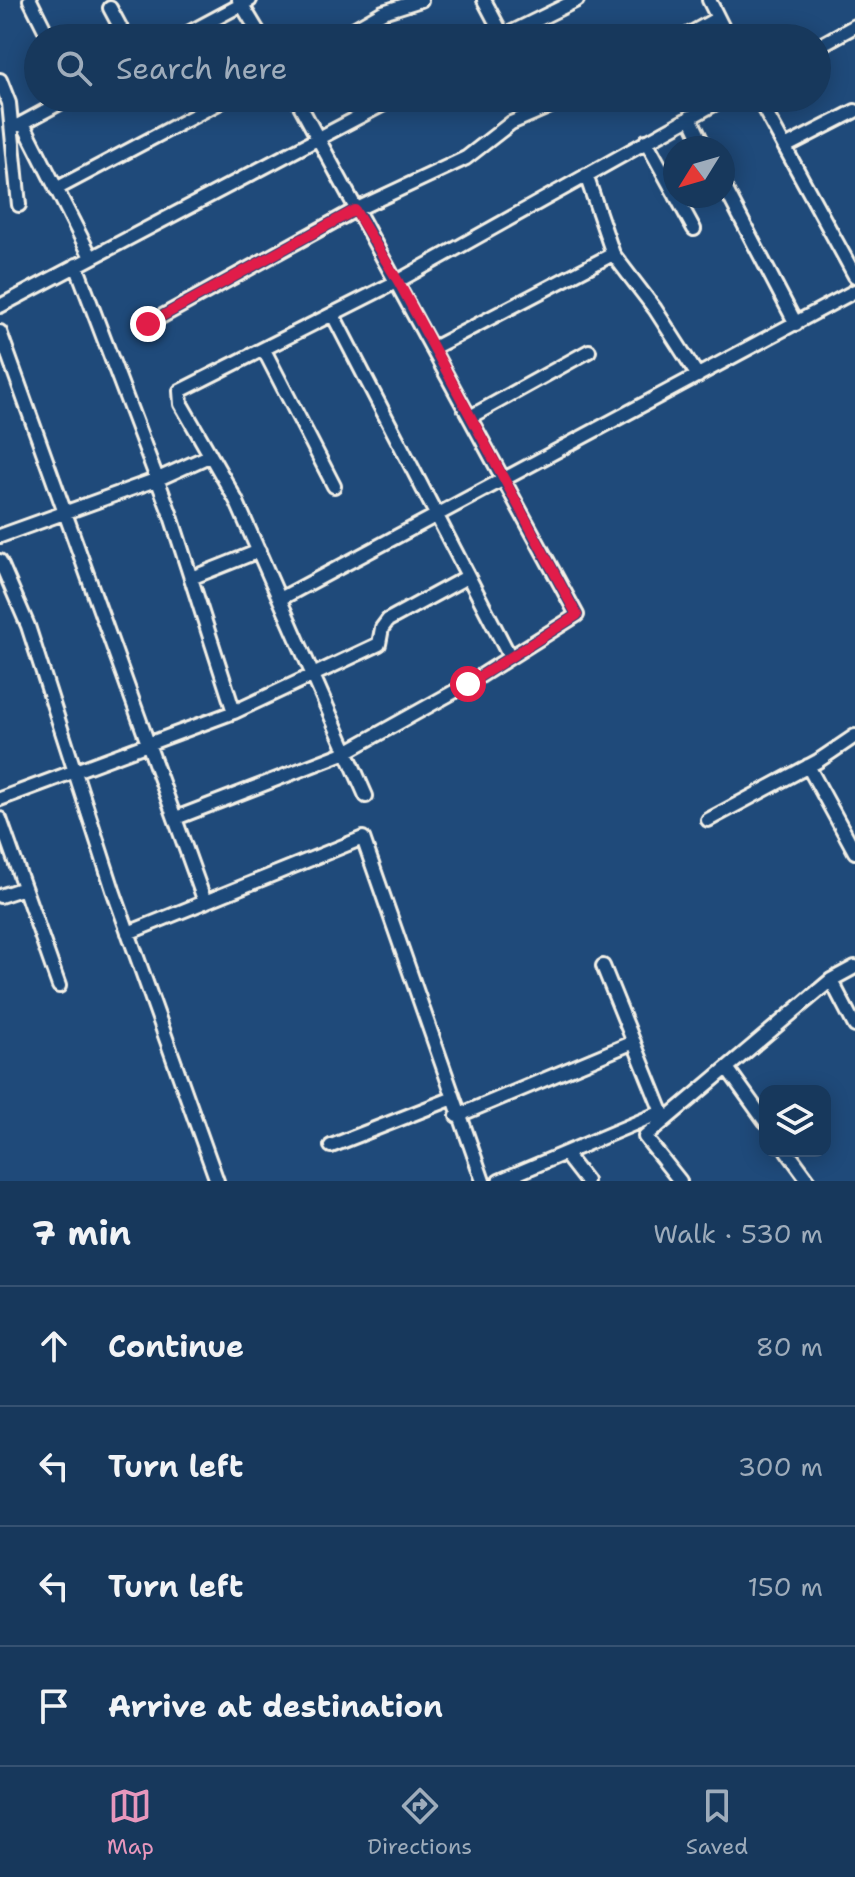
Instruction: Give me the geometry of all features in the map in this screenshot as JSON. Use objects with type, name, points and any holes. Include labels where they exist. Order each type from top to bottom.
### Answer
[{"type":"street","points":[[30,0],[42,24]]},
{"type":"street","points":[[362,24],[383,12],[421,0]]},
{"type":"street","points":[[484,0],[496,24]]},
{"type":"street","points":[[528,24],[577,0]]},
{"type":"street","points":[[709,0],[721,24]]},
{"type":"street","points":[[203,24],[243,1],[255,24]]},
{"type":"street","points":[[110,8],[119,24]]},
{"type":"street","points":[[707,24],[718,18]]},
{"type":"street","points":[[831,39],[855,26]]},
{"type":"street","points":[[0,80],[9,103],[7,137],[19,205]]},
{"type":"street","points":[[785,147],[855,111]]},
{"type":"street","points":[[7,137],[23,123],[43,112]]},
{"type":"street","points":[[56,189],[202,112]]},
{"type":"street","points":[[176,818],[344,753],[577,615],[304,112]]},
{"type":"street","points":[[0,306],[370,112]]},
{"type":"street","points":[[148,324],[355,210],[466,158],[511,123],[537,112]]},
{"type":"street","points":[[366,796],[310,676],[236,500],[181,404],[180,391],[398,281],[699,112]]},
{"type":"street","points":[[766,112],[855,276]]},
{"type":"street","points":[[690,117],[699,136]]},
{"type":"street","points":[[23,123],[91,257]]},
{"type":"street","points":[[646,141],[663,173]]},
{"type":"street","points":[[586,175],[613,254],[655,309],[698,376]]},
{"type":"street","points":[[735,207],[796,324]]},
{"type":"street","points":[[682,208],[694,229]]},
{"type":"street","points":[[433,348],[613,254]]},
{"type":"street","points":[[76,265],[158,479],[234,712]]},
{"type":"street","points":[[280,599],[855,291]]},
{"type":"street","points":[[333,315],[435,518],[510,657]]},
{"type":"street","points":[[0,332],[67,511],[205,902]]},
{"type":"street","points":[[264,350],[334,486]]},
{"type":"street","points":[[470,417],[589,351]]},
{"type":"street","points":[[0,536],[158,479],[209,456]]},
{"type":"street","points":[[191,578],[259,551]]},
{"type":"street","points":[[0,561],[28,626],[128,933],[217,1181]]},
{"type":"street","points":[[0,799],[234,712],[379,644],[382,628],[388,620],[467,577]]},
{"type":"street","points":[[708,820],[808,766],[855,736]]},
{"type":"street","points":[[808,766],[855,852]]},
{"type":"street","points":[[0,819],[59,986]]},
{"type":"street","points":[[128,933],[363,838],[451,1099],[483,1181]]},
{"type":"street","points":[[0,896],[24,888]]},
{"type":"street","points":[[603,966],[664,1116]]},
{"type":"street","points":[[680,1181],[645,1137],[664,1116],[727,1068],[831,980],[855,967]]},
{"type":"street","points":[[831,980],[855,1026]]},
{"type":"street","points":[[457,1116],[634,1042]]},
{"type":"street","points":[[727,1068],[759,1113]]},
{"type":"street","points":[[331,1146],[451,1099]]},
{"type":"street","points":[[499,1181],[664,1116]]},
{"type":"street","points":[[565,1154],[586,1181]]},
{"type":"street","points":[[791,1157],[808,1181]]},
{"type":"route","points":[[148,324],[355,210],[398,281],[577,615],[468,684]]}]
